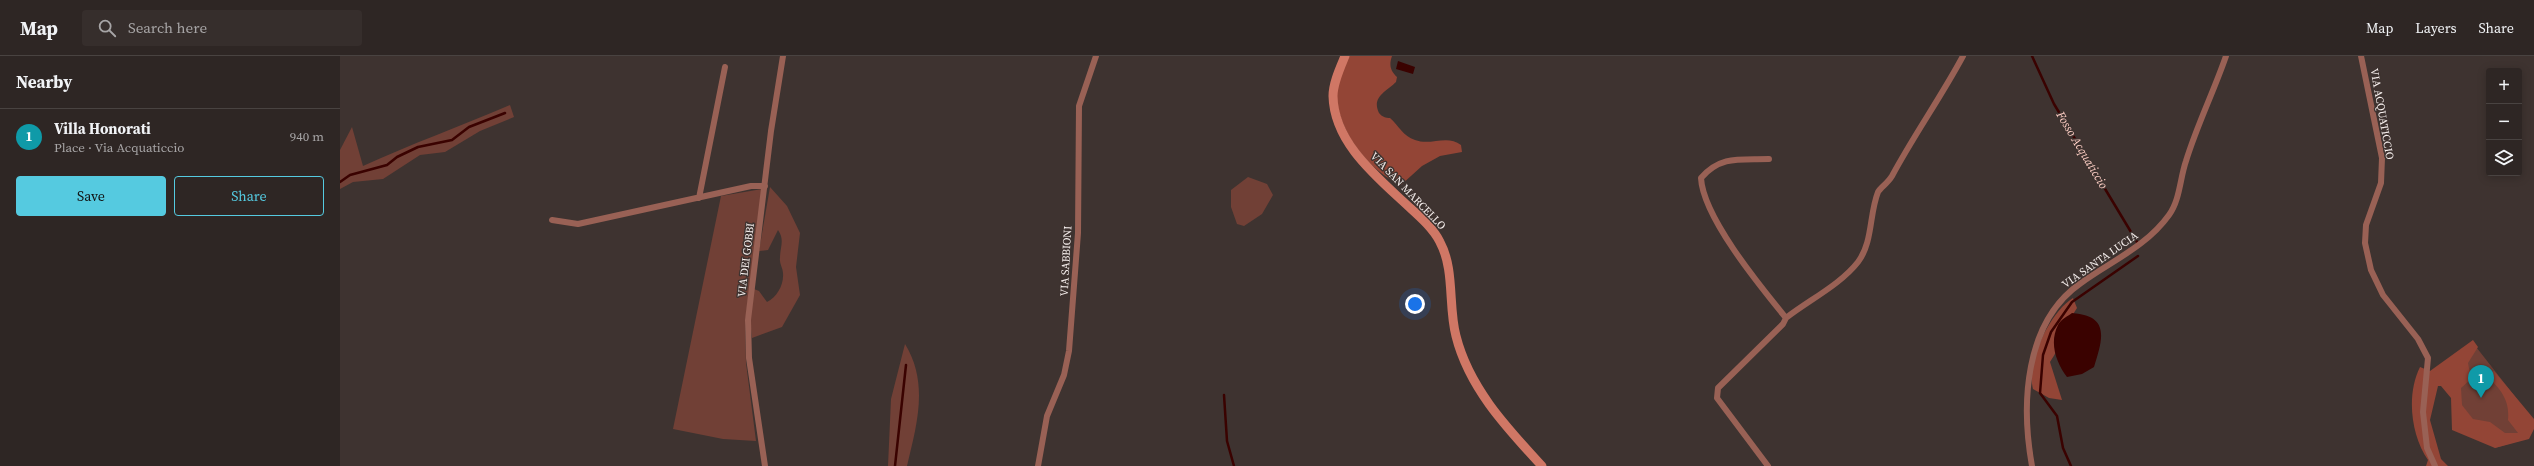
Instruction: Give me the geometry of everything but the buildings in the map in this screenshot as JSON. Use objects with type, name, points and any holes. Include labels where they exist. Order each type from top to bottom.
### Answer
[{"type":"main road","name":"VIA SAN MARCELLO","points":[[1345,56],[1336,79],[1333,96],[1338,118],[1345,135],[1358,157],[1425,222],[1440,240],[1447,259],[1453,320],[1464,357],[1483,395],[1542,466]]},
{"type":"street","name":"VIA DEI GOBBI","points":[[766,466],[749,358],[748,320],[783,56]]},
{"type":"street","name":"VIA SABBIONI","points":[[1038,466],[1046,416],[1064,376],[1069,351],[1078,233],[1079,106],[1096,56]]},
{"type":"street","points":[[1768,466],[1717,398],[1718,388],[1783,324],[1786,318],[1846,274],[1858,261],[1868,242],[1879,191],[1888,183],[1913,138],[1938,103],[1963,56]]},
{"type":"street","name":"VIA SANTA LUCIA","points":[[2032,466],[2027,419],[2027,389],[2032,361],[2046,325],[2055,307],[2067,293],[2141,245],[2160,227],[2170,213],[2194,136],[2226,56]]},
{"type":"street","name":"VIA ACQUATICCIO","points":[[2361,56],[2382,158],[2381,183],[2366,225],[2365,243],[2371,270],[2383,294],[2418,339],[2428,358],[2423,412],[2427,448],[2435,466]]},
{"type":"street","points":[[699,198],[725,66]]},
{"type":"street","points":[[1768,159],[1730,160],[1711,166],[1701,178],[1702,192],[1737,255],[1786,318]]},
{"type":"street","points":[[552,220],[578,224],[752,186],[765,186]]},
{"type":"shaded area","points":[[1348,56],[1392,56],[1391,67],[1397,77],[1396,82],[1378,99],[1377,107],[1379,113],[1384,117],[1390,118],[1404,133],[1415,140],[1427,142],[1450,140],[1461,145],[1462,152],[1440,156],[1422,166],[1401,185],[1377,169],[1365,158],[1355,145],[1341,117],[1337,102],[1337,88]]},
{"type":"shaded area","points":[[1398,61],[1415,67],[1413,74],[1396,69]]},
{"type":"shaded area","points":[[510,105],[514,117],[480,131],[445,152],[420,155],[383,179],[353,182],[340,189],[340,150],[352,127],[363,166]]},
{"type":"shaded area","points":[[1248,177],[1267,184],[1273,195],[1262,214],[1244,226],[1237,224],[1231,207],[1231,190]]},
{"type":"shaded area","points":[[770,187],[787,206],[800,233],[796,267],[800,295],[782,327],[752,338],[750,321],[754,289],[759,291],[767,302],[777,294],[783,277],[780,260],[782,240],[778,230],[768,250],[759,251]]},
{"type":"shaded area","points":[[762,189],[745,324],[746,363],[756,441],[723,439],[673,429],[721,196]]},
{"type":"shaded area","points":[[2073,298],[2077,308],[2069,321],[2058,349],[2050,362],[2062,400],[2049,398],[2033,389],[2033,365],[2048,326],[2064,305]]},
{"type":"shaded area","points":[[2072,313],[2084,315],[2093,319],[2101,330],[2101,338],[2094,367],[2082,374],[2067,377],[2057,359],[2054,339],[2059,323]]},
{"type":"shaded area","points":[[2473,340],[2478,347],[2468,363],[2471,379],[2461,388],[2462,405],[2473,419],[2490,422],[2505,433],[2518,433],[2508,420],[2506,400],[2496,385],[2486,375],[2494,371],[2534,419],[2534,429],[2529,439],[2495,448],[2452,430],[2451,398],[2441,386],[2438,386],[2430,420],[2441,459],[2448,466],[2426,466],[2428,460],[2418,439],[2412,415],[2413,390],[2420,367],[2430,371]]},
{"type":"shaded area","points":[[2473,343],[2531,417],[2522,440],[2495,448],[2434,370]]},
{"type":"shaded area","points":[[905,344],[917,374],[919,404],[917,419],[907,466],[888,466],[891,399]]},
{"type":"waterway","name":"Fosso Acquaticcio","points":[[2032,56],[2054,104],[2137,242]]},
{"type":"waterway","points":[[340,182],[350,175],[387,165],[397,157],[418,147],[452,140],[469,127],[505,113]]},
{"type":"waterway","name":"Fosso Acquaticcio","points":[[2071,466],[2063,448],[2057,416],[2040,393],[2043,355],[2051,332],[2072,302],[2138,256]]},
{"type":"waterway","points":[[895,466],[906,365]]},
{"type":"waterway","points":[[1224,395],[1227,441],[1234,466]]},
{"type":"place","name":"Villa Honorati","points":[[2481,398]]}]
